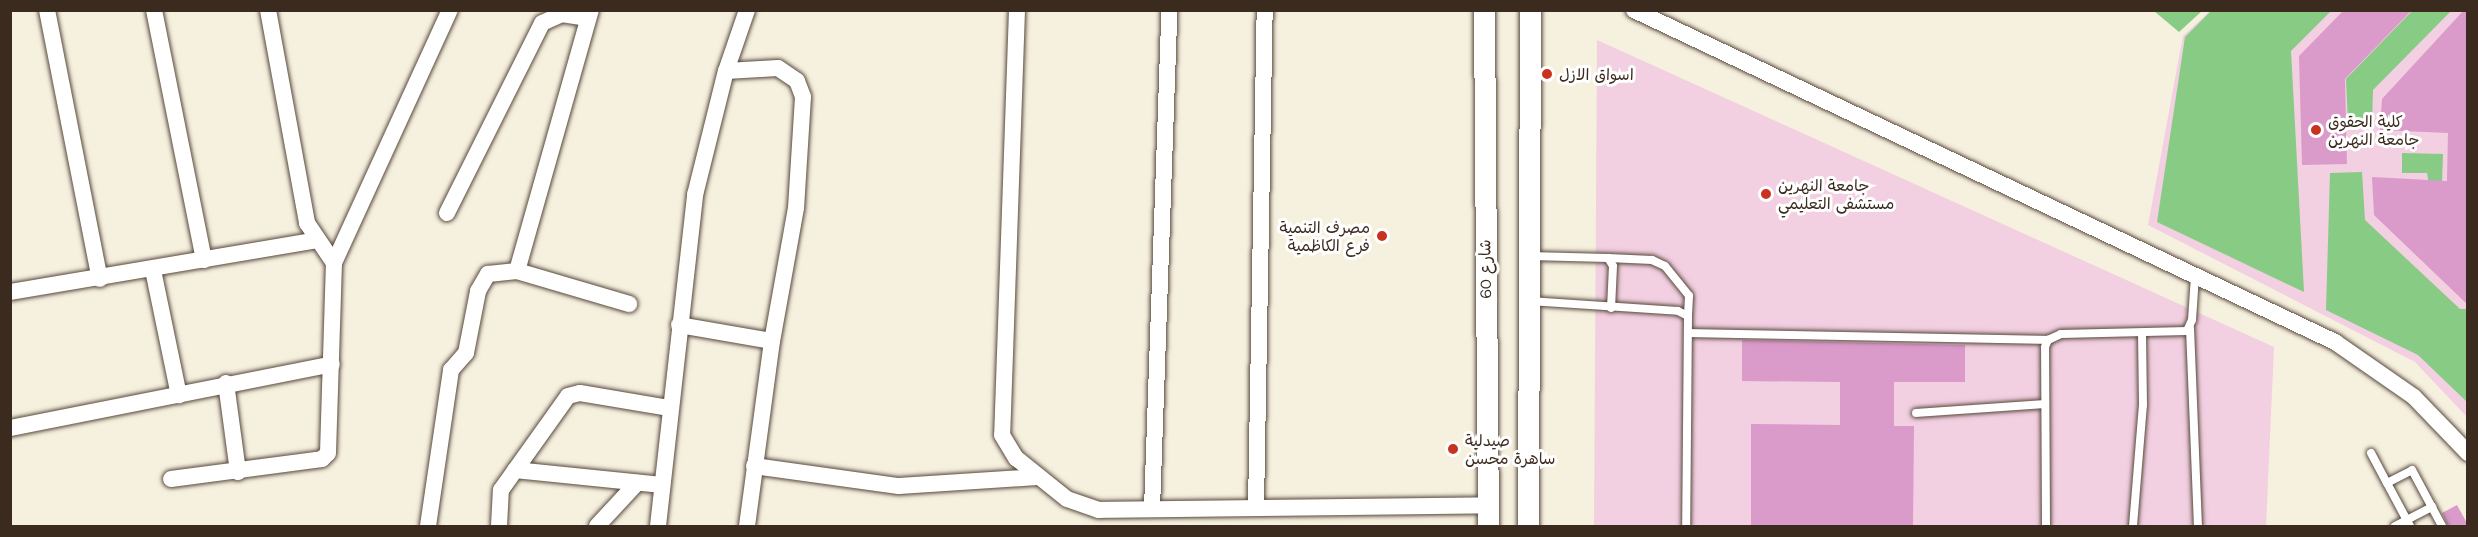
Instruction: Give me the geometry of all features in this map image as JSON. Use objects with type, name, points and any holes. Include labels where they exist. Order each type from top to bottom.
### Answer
[{"type":"street","points":[[47,10],[100,279]]},
{"type":"street","points":[[154,10],[204,260]]},
{"type":"street","points":[[268,10],[307,223],[334,263]]},
{"type":"street","points":[[171,479],[238,472],[322,459],[328,453],[334,263],[450,10]]},
{"type":"street","points":[[658,526],[695,195],[726,71],[747,10]]},
{"type":"street","points":[[1017,10],[1002,435],[1016,458],[1037,477],[1081,506],[1099,510],[1488,505]]},
{"type":"street","points":[[1152,509],[1169,10]]},
{"type":"street","points":[[1256,508],[1265,10]]},
{"type":"street","name":"شارع 60","points":[[1484,10],[1488,526]]},
{"type":"street","points":[[1528,526],[1530,10]]},
{"type":"street","points":[[1634,10],[2335,342],[2414,397],[2468,453]]},
{"type":"street","points":[[447,213],[542,23],[562,14],[590,14],[517,271]]},
{"type":"street","points":[[726,71],[778,68],[797,81],[803,97],[796,208],[772,341],[747,526]]},
{"type":"street","points":[[10,292],[100,279],[317,240]]},
{"type":"street","points":[[153,270],[179,395]]},
{"type":"street","points":[[428,526],[443,405],[451,370],[466,353],[478,291],[488,274],[517,271],[629,304]]},
{"type":"street","points":[[679,326],[772,341]]},
{"type":"street","points":[[10,428],[179,395],[226,383],[332,364]]},
{"type":"street","points":[[226,383],[238,472]]},
{"type":"street","points":[[499,526],[501,490],[568,396],[580,393],[670,408]]},
{"type":"street","points":[[754,466],[899,486],[1037,477]]},
{"type":"street","points":[[514,470],[662,485]]},
{"type":"street","points":[[597,526],[637,483]]},
{"type":"lane","points":[[1529,256],[1652,260],[1665,266],[1689,296],[1686,526]]},
{"type":"lane","points":[[1608,258],[1613,266],[1611,308]]},
{"type":"lane","points":[[2195,276],[2190,328],[2198,526]]},
{"type":"lane","points":[[1529,301],[1678,311],[1688,316]]},
{"type":"lane","points":[[1690,333],[2048,340],[2061,334],[2183,332],[2190,328]]},
{"type":"lane","points":[[2133,526],[2143,405],[2142,333]]},
{"type":"lane","points":[[2046,526],[2045,404],[2048,340]]},
{"type":"lane","points":[[1916,413],[2045,404]]},
{"type":"lane","points":[[2371,453],[2409,523]]},
{"type":"lane","points":[[2387,483],[2412,470],[2442,526]]},
{"type":"lane","points":[[2395,526],[2409,523],[2432,507]]},
{"type":"shaded area","name":"كلية الحقوق جامعة النهرين","points":[[2210,11],[2467,11],[2467,417],[2415,362],[2148,225],[2183,36]]},
{"type":"shaded area","name":"جامعة النهرين مستشفى التعليمي","points":[[1597,40],[2274,347],[2266,526],[1594,526]]},
{"type":"green space","points":[[2154,11],[2202,11],[2179,32]]},
{"type":"green space","points":[[2211,11],[2331,11],[2291,51],[2304,292],[2157,222],[2185,37]]},
{"type":"green space","points":[[2412,11],[2451,11],[2373,90],[2372,123],[2348,123],[2346,79]]},
{"type":"green space","points":[[2402,153],[2443,154],[2442,182],[2430,191],[2427,173],[2402,173]]},
{"type":"green space","points":[[2362,172],[2365,220],[2460,309],[2467,309],[2467,402],[2418,355],[2326,310],[2330,173]]},
{"type":"building","points":[[2344,10],[2412,10],[2345,79],[2347,164],[2302,165],[2299,56]]},
{"type":"building","points":[[2464,10],[2468,10],[2468,305],[2374,215],[2372,177],[2447,181],[2448,133],[2380,130],[2382,99]]},
{"type":"building","points":[[1742,340],[1965,345],[1965,382],[1894,382],[1894,426],[1914,426],[1913,526],[1751,526],[1751,424],[1840,425],[1840,382],[1742,381]]},
{"type":"building","points":[[2457,505],[2468,526],[2448,526],[2442,513]]},
{"type":"place","name":"اسواق الازل","points":[[1547,74]]},
{"type":"place","name":"كلية الحقوق جامعة النهرين","points":[[2316,130]]},
{"type":"place","name":"جامعة النهرين مستشفى التعليمي","points":[[1766,194]]},
{"type":"place","name":"مصرف التنمية فرع الكاظمية","points":[[1382,236]]},
{"type":"place","name":"صيدلية ساهرة محسن","points":[[1453,449]]}]
